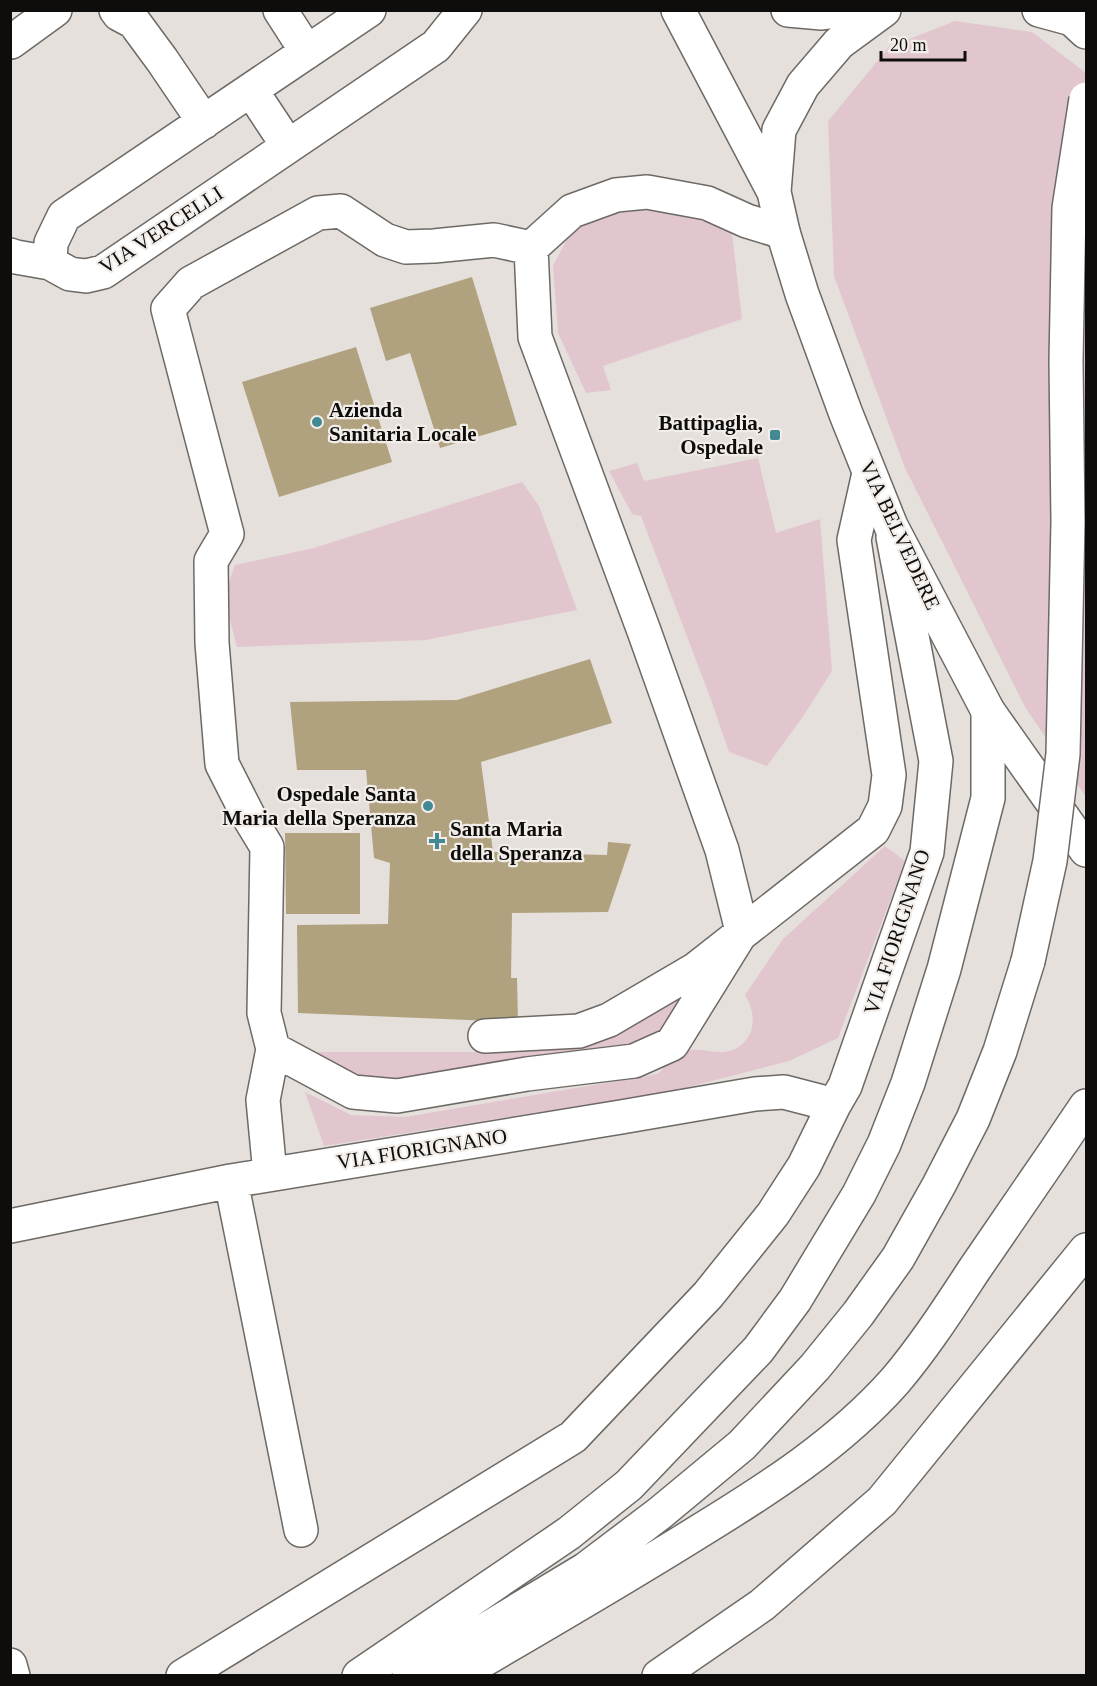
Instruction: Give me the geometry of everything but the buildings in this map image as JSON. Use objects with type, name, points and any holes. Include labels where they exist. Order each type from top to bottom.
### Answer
[{"type":"main road","points":[[11,42],[55,10]]},
{"type":"main road","points":[[280,10],[307,52]]},
{"type":"main road","points":[[50,263],[51,243],[64,216],[369,10]]},
{"type":"main road","name":"VIA VERCELLI","points":[[10,255],[50,263],[70,274],[86,276],[103,272],[436,46],[465,10]]},
{"type":"main road","points":[[788,10],[822,14],[846,10]]},
{"type":"main road","name":"VIA BELVEDERE","points":[[774,192],[779,130],[802,85],[839,43],[884,10]]},
{"type":"main road","points":[[1039,10],[1072,19],[1086,32]]},
{"type":"main road","name":"VIA BELVEDERE","points":[[677,12],[774,192],[783,232],[806,305],[891,526],[988,711],[1086,850]]},
{"type":"main road","points":[[129,14],[167,67],[190,63],[213,116]]},
{"type":"main road","points":[[251,90],[288,146]]},
{"type":"main road","points":[[409,1676],[586,1569],[660,1513],[742,1445],[815,1367],[858,1314],[898,1258],[973,1119],[1000,1051],[1028,961],[1050,861],[1063,754],[1068,522],[1066,361],[1069,208],[1086,99]]},
{"type":"main road","points":[[531,248],[572,211],[616,195],[647,192],[707,203],[747,221],[783,232]]},
{"type":"main road","points":[[270,1174],[263,1100],[273,1049],[264,1013],[267,847],[222,764],[212,643],[211,561],[227,534],[168,309],[191,284],[318,213],[341,212],[385,240],[406,247],[494,240],[531,248]]},
{"type":"main road","points":[[273,1049],[353,1092],[397,1096],[526,1074],[634,1061],[672,1044],[742,931],[722,850],[640,620],[535,338],[531,248]]},
{"type":"main road","points":[[484,1036],[579,1031],[609,1020],[696,969],[873,830],[885,806],[889,775],[854,540],[869,473]]},
{"type":"main road","name":"VIA FIORIGNANO","points":[[10,1226],[270,1174],[755,1094],[784,1092],[839,1096],[927,852],[936,761],[891,526]]},
{"type":"main road","points":[[359,1676],[569,1533],[629,1485],[758,1350],[795,1300],[859,1194],[884,1144],[915,1062],[944,969],[988,798],[988,711]]},
{"type":"main road","points":[[183,1676],[573,1437],[708,1295],[773,1214],[804,1166],[839,1096]]},
{"type":"main road","points":[[456,1676],[573,1609],[757,1495],[824,1448],[849,1426],[895,1381],[921,1346],[1086,1106]]},
{"type":"main road","points":[[231,1181],[301,1530]]},
{"type":"main road","points":[[659,1676],[762,1605],[882,1500],[1086,1250]]},
{"type":"main road","points":[[10,1665],[13,1676]]},
{"type":"shaded area","points":[[955,21],[1032,32],[1086,73],[1086,797],[1025,707],[905,468],[834,276],[828,121],[889,47]]},
{"type":"shaded area","points":[[620,206],[692,206],[731,225],[742,319],[603,366],[611,390],[586,393],[558,333],[553,266],[575,224]]},
{"type":"shaded area","points":[[758,458],[776,533],[820,519],[832,671],[767,766],[729,752],[641,516],[632,514],[609,471],[637,463],[644,481]]},
{"type":"shaded area","points":[[522,482],[539,506],[577,610],[426,640],[237,647],[224,597],[235,565],[314,548]]},
{"type":"shaded area","points":[[885,846],[905,861],[838,1038],[789,1061],[673,1091],[324,1146],[305,1092],[351,1115],[405,1117],[658,1074],[683,1050],[722,1052],[734,1050],[747,1039],[753,1022],[745,995],[783,939]]},
{"type":"shaded area","points":[[678,989],[688,1001],[661,1028],[630,1046],[385,1084],[354,1078],[333,1068],[314,1052],[472,1052],[594,1044],[628,1028]]},
{"type":"place","name":"Azienda Sanitaria Locale","points":[[317,422]]},
{"type":"place","name":"Battipaglia, Ospedale","points":[[775,435]]},
{"type":"place","name":"Ospedale Santa Maria della Speranza","points":[[428,806]]},
{"type":"place","name":"Santa Maria della Speranza","points":[[437,841]]}]
